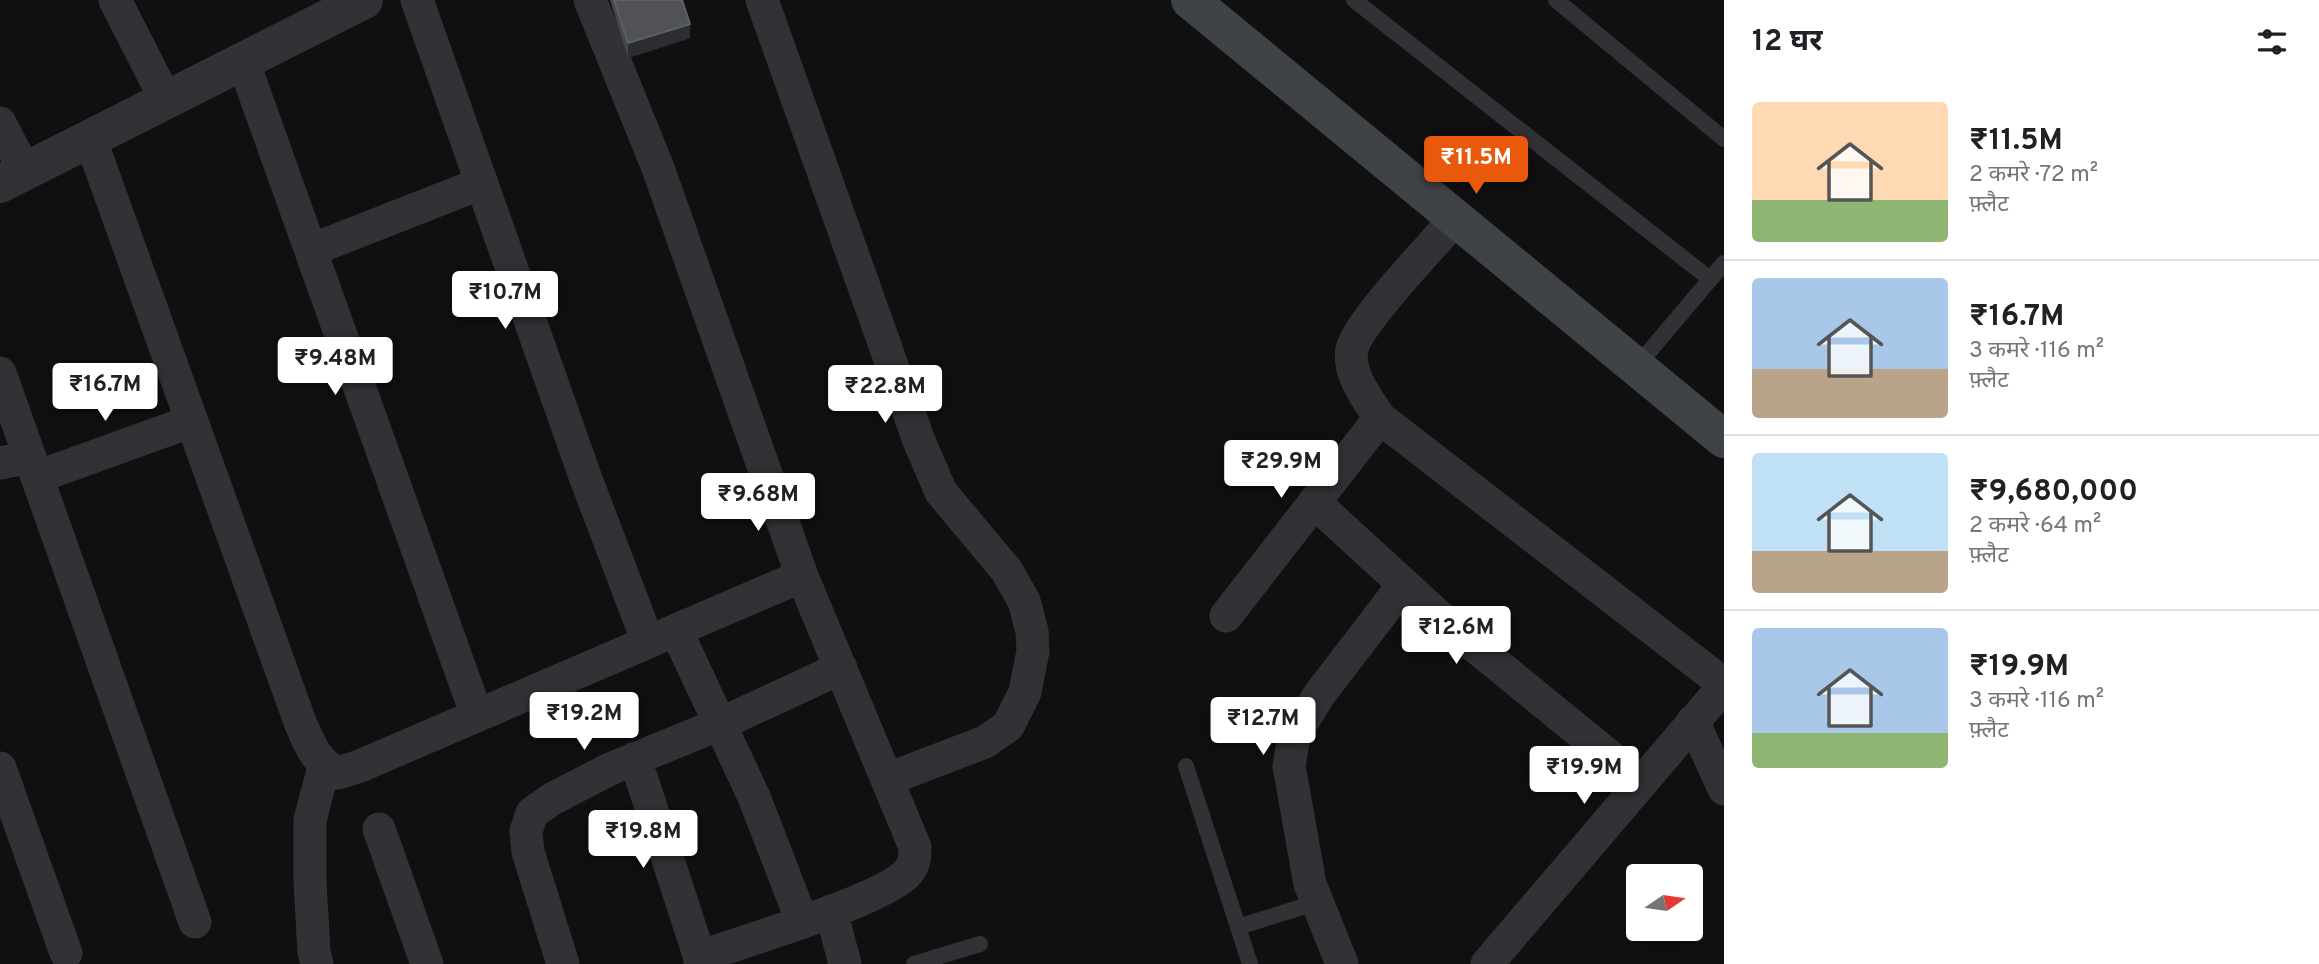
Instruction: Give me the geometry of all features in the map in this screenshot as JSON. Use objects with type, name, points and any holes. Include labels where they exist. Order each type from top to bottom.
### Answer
[{"type":"main road","points":[[1190,0],[1724,439]]},
{"type":"street","points":[[115,0],[166,100]]},
{"type":"street","points":[[0,123],[13,178],[243,61],[321,10],[364,0]]},
{"type":"street","points":[[416,0],[586,479],[662,636],[720,724],[754,797],[816,916],[845,964]]},
{"type":"street","points":[[590,0],[658,168],[802,576],[909,829],[915,846],[914,860],[908,873],[884,888],[701,960],[635,758]]},
{"type":"street","points":[[762,0],[919,441],[941,492],[1007,571],[1024,601],[1032,631],[1033,651],[1025,692],[1008,726],[985,742],[888,779]]},
{"type":"street","points":[[243,61],[477,716]]},
{"type":"street","points":[[90,138],[300,722],[312,749],[324,766],[338,773],[360,766],[802,576]]},
{"type":"street","points":[[311,250],[482,183]]},
{"type":"street","points":[[1456,218],[1366,323],[1352,350],[1354,372],[1365,396],[1380,418],[1724,685],[1487,964]]},
{"type":"street","points":[[0,373],[22,465],[195,922]]},
{"type":"street","points":[[1226,616],[1380,418]]},
{"type":"street","points":[[22,465],[192,421]]},
{"type":"street","points":[[1314,502],[1445,622],[1640,781]]},
{"type":"street","points":[[1342,964],[1310,884],[1289,766],[1294,736],[1319,695],[1404,584]]},
{"type":"street","points":[[563,964],[528,852],[526,831],[532,813],[552,799],[635,758],[720,724],[841,668]]},
{"type":"street","points":[[1693,721],[1724,789]]},
{"type":"street","points":[[317,964],[310,882],[310,821],[324,766]]},
{"type":"street","points":[[0,768],[66,953]]},
{"type":"street","points":[[380,829],[427,964]]},
{"type":"lane","points":[[1354,0],[1710,279]]},
{"type":"lane","points":[[1556,0],[1724,139]]},
{"type":"lane","points":[[1637,366],[1724,263]]},
{"type":"lane","points":[[1186,766],[1250,964]]},
{"type":"lane","points":[[1238,927],[1318,902]]},
{"type":"lane","points":[[914,964],[980,944]]},
{"type":"building","points":[[614,0],[682,0],[690,24],[628,43]]}]
